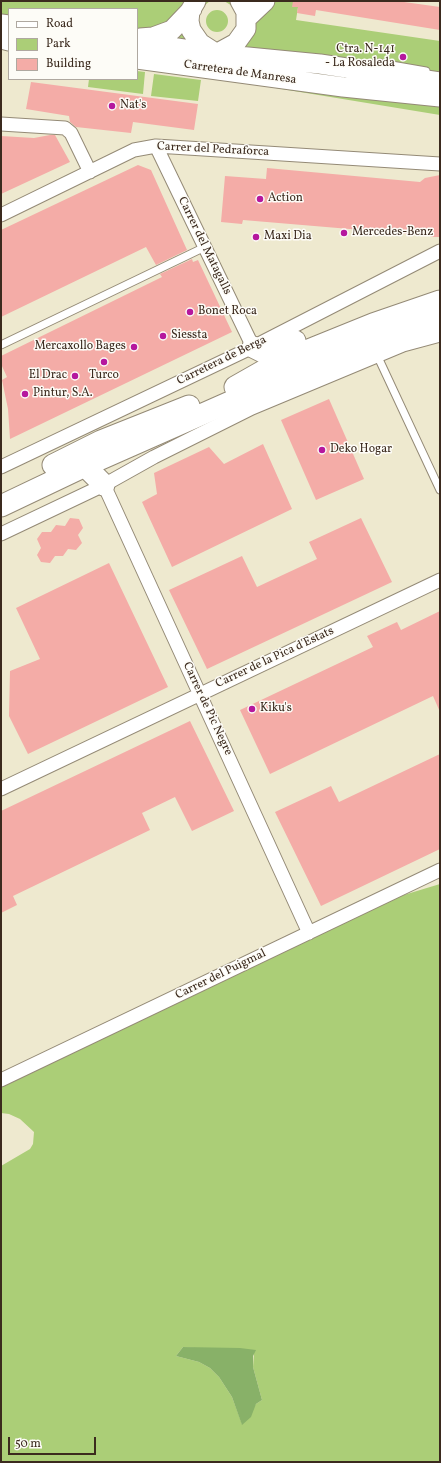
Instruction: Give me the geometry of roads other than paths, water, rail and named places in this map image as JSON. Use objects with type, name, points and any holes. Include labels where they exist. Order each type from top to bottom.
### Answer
[{"type":"main road","points":[[240,1],[246,12],[246,25],[252,42],[264,50],[282,53],[320,64]]},
{"type":"main road","points":[[138,53],[197,58],[206,58],[217,54],[236,43],[246,25],[265,1]]},
{"type":"main road","points":[[138,38],[153,36],[172,30],[194,5]]},
{"type":"main road","points":[[194,5],[189,21],[194,37],[228,62],[284,71],[335,86],[440,110]]},
{"type":"main road","points":[[138,42],[217,54],[320,64],[353,69],[436,76]]},
{"type":"main road","name":"Carretera de Manresa","points":[[138,59],[335,86]]},
{"type":"main road","points":[[335,86],[440,97]]},
{"type":"main road","points":[[231,389],[279,362],[373,324],[440,301]]},
{"type":"main road","points":[[1,492],[101,441],[377,331],[440,310]]},
{"type":"main road","points":[[1,506],[85,466],[282,379],[379,340],[440,320]]},
{"type":"main road","points":[[253,347],[265,352],[328,328],[373,324]]},
{"type":"main road","points":[[104,485],[107,468],[150,438]]},
{"type":"main road","points":[[1,495],[15,491],[76,462],[85,466],[104,485]]},
{"type":"street","points":[[1,124],[65,128],[71,133],[90,172]]},
{"type":"street","name":"Carrer del Pedraforca","points":[[1,215],[134,150],[156,146],[440,164]]},
{"type":"street","name":"Carrer del Matagalls","points":[[156,146],[253,347]]},
{"type":"street","name":"Carretera de Berga","points":[[1,467],[253,347],[440,251]]},
{"type":"street","points":[[1,534],[104,485],[154,457],[252,408],[403,345],[440,334]]},
{"type":"street","name":"Carrer de Pic Negre","points":[[104,485],[309,933]]},
{"type":"street","name":"Carrer de la Pica d'Estats","points":[[1,789],[440,580]]},
{"type":"street","name":"Carrer del Puigmal","points":[[1,1080],[440,870]]},
{"type":"lane","points":[[1,345],[204,247]]},
{"type":"lane","points":[[377,356],[440,490]]},
{"type":"place","name":"Ctra. N-141 - La Rosaleda","points":[[403,57]]},
{"type":"place","name":"Nat's","points":[[112,106]]},
{"type":"place","name":"Action","points":[[260,199]]},
{"type":"place","name":"Mercedes-Benz","points":[[344,233]]},
{"type":"place","name":"Maxi Dia","points":[[256,237]]},
{"type":"place","name":"Bonet Roca","points":[[190,312]]},
{"type":"place","name":"Siessta","points":[[163,336]]},
{"type":"place","name":"Mercaxollo Bages","points":[[134,347]]},
{"type":"place","name":"Turco","points":[[104,362]]},
{"type":"place","name":"El Drac","points":[[75,376]]},
{"type":"place","name":"Pintur, S.A.","points":[[25,394]]},
{"type":"place","name":"Deko Hogar","points":[[322,450]]},
{"type":"place","name":"Kiku's","points":[[252,709]]}]
